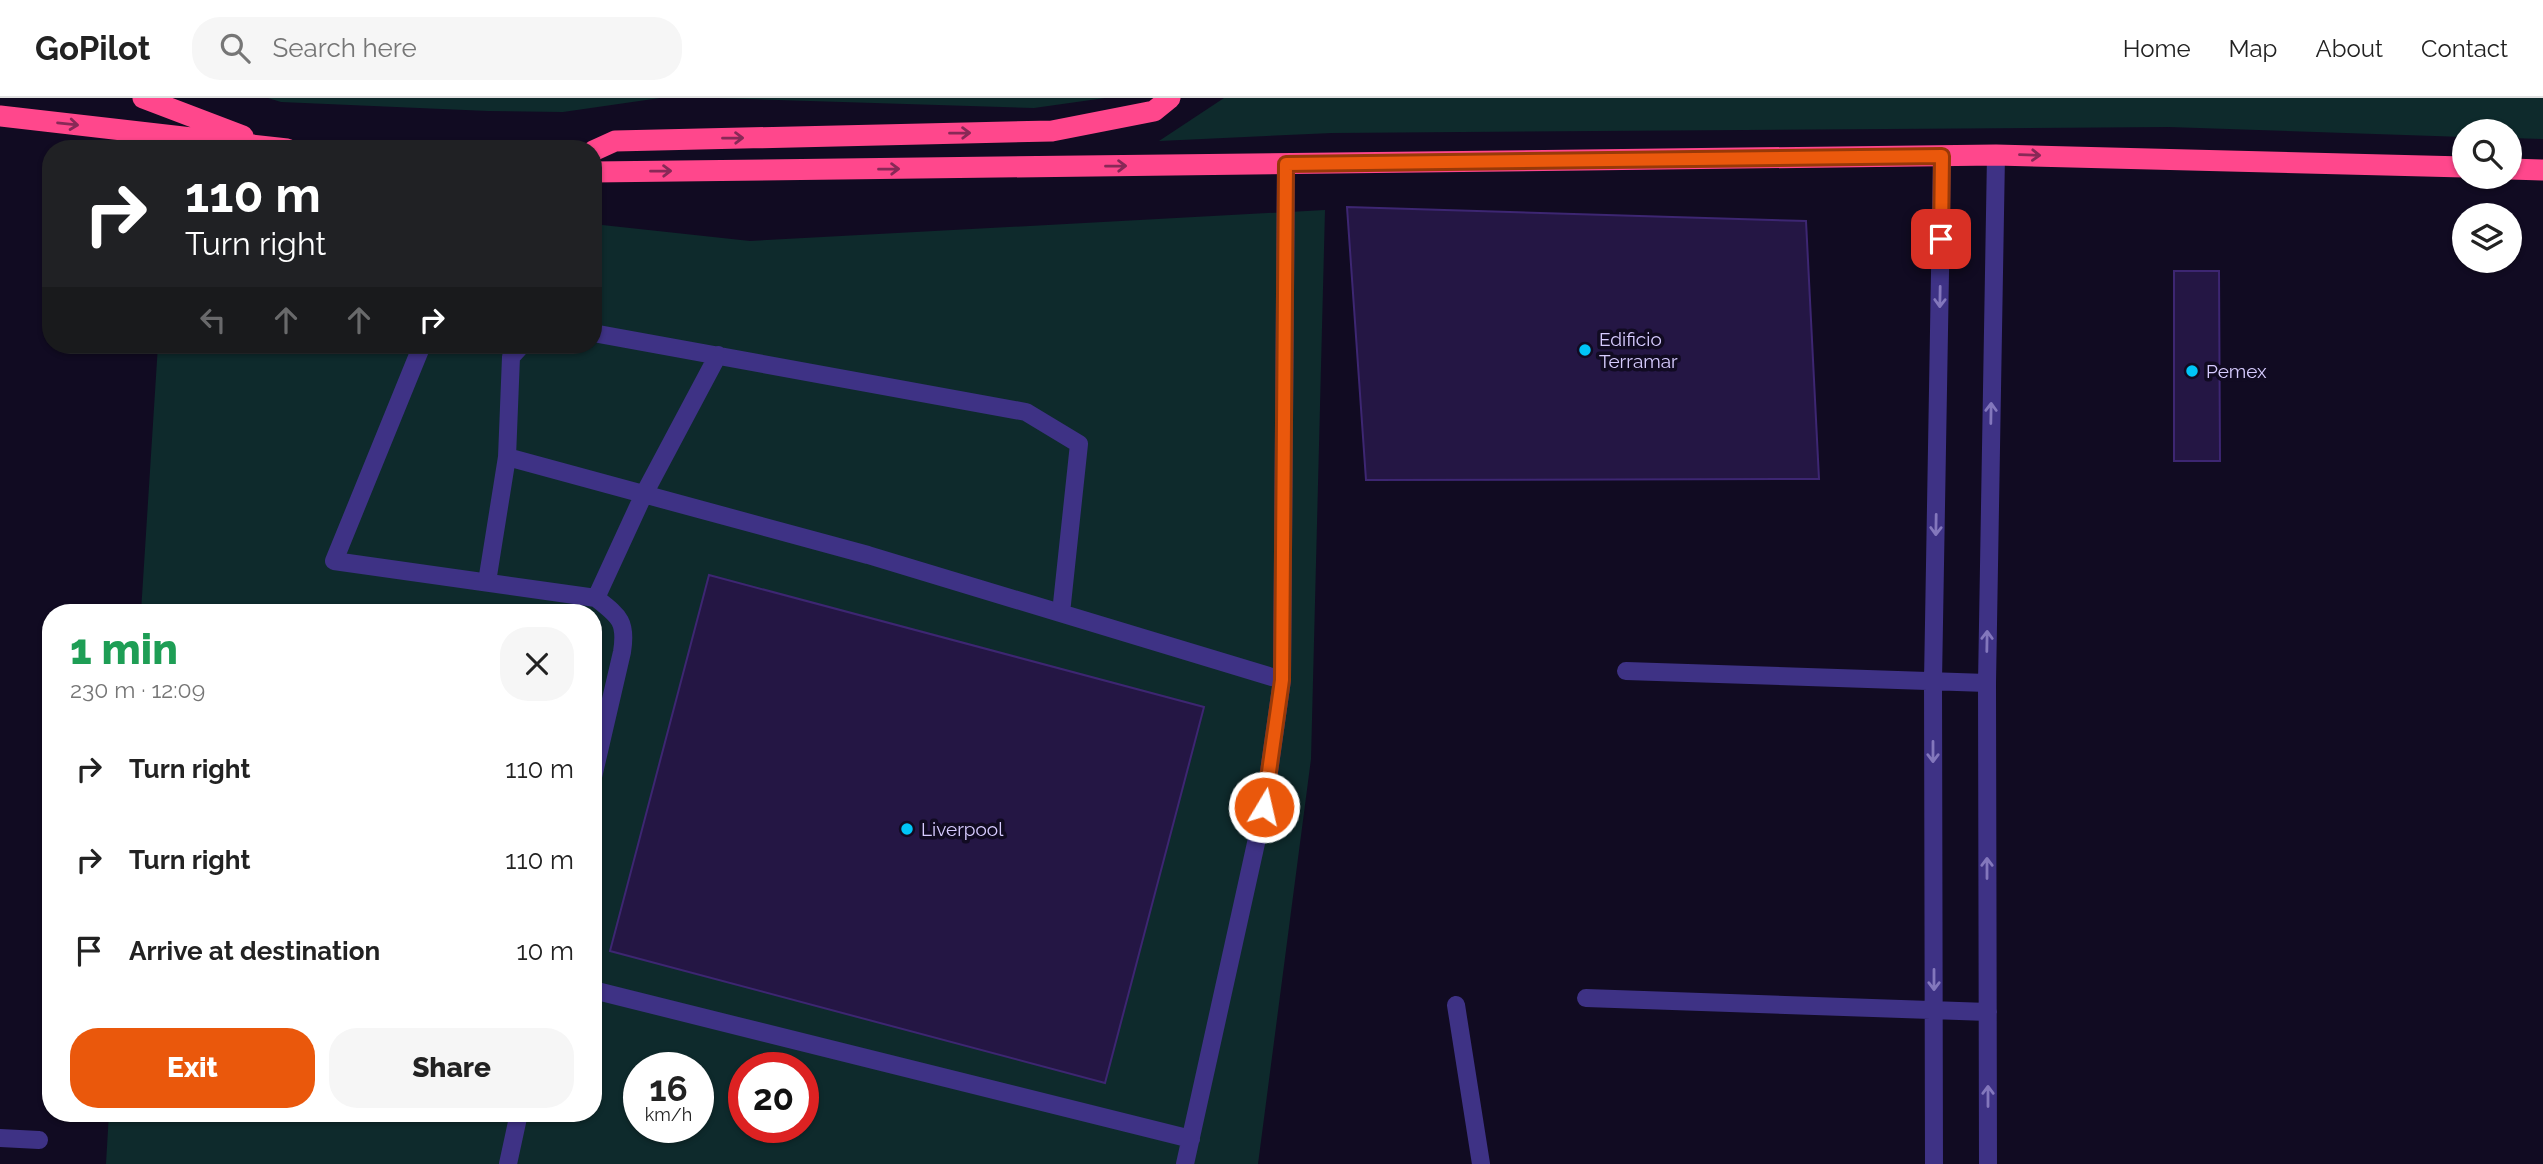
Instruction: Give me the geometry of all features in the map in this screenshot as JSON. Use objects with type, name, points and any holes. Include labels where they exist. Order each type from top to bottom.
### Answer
[{"type":"highway","points":[[143,98],[257,140]]},
{"type":"highway","points":[[602,147],[615,141],[1052,131],[1154,111],[1170,98]]},
{"type":"highway","points":[[0,116],[209,140]]},
{"type":"highway","points":[[602,172],[1996,155],[2452,167]]},
{"type":"highway","points":[[2522,169],[2543,170]]},
{"type":"street","points":[[1988,1164],[1987,683],[1996,155]]},
{"type":"street","points":[[1934,1164],[1933,681],[1942,156]]},
{"type":"street","points":[[1185,1164],[1264,807],[1282,680],[1286,164]]},
{"type":"street","points":[[602,335],[1026,411],[1079,444],[1061,613]]},
{"type":"street","points":[[418,354],[334,561],[596,598],[618,614],[625,633],[602,736]]},
{"type":"street","points":[[487,582],[507,457],[511,357],[514,354]]},
{"type":"street","points":[[596,598],[643,496],[718,355]]},
{"type":"street","points":[[507,457],[868,555],[1282,680]]},
{"type":"street","points":[[1626,671],[1987,683]]},
{"type":"street","points":[[602,992],[1191,1139]]},
{"type":"street","points":[[1586,998],[1988,1012]]},
{"type":"street","points":[[1456,1005],[1481,1164]]},
{"type":"street","points":[[509,1164],[517,1122]]},
{"type":"street","points":[[0,1138],[39,1140]]},
{"type":"green space","points":[[268,98],[660,98],[563,112],[281,102]]},
{"type":"green space","points":[[718,98],[1105,98],[1034,108]]},
{"type":"green space","points":[[1224,98],[2543,98],[2543,139],[2522,138],[2522,119],[2452,119],[2452,137],[2169,127],[1332,133],[1159,141]]},
{"type":"green space","points":[[1325,210],[1311,759],[1258,1164],[106,1164],[108,1122],[602,1122],[602,604],[142,604],[157,354],[602,354],[602,225],[750,241]]},
{"type":"building","name":"Edificio Terramar","points":[[1347,207],[1806,221],[1819,479],[1366,480]]},
{"type":"building","points":[[2174,271],[2219,271],[2220,461],[2174,461]]},
{"type":"building","name":"Liverpool","points":[[709,575],[1204,707],[1105,1083],[610,951]]},
{"type":"place","name":"Edificio Terramar","points":[[1585,350]]},
{"type":"place","name":"Pemex","points":[[2192,371]]},
{"type":"place","name":"Liverpool","points":[[907,829]]},
{"type":"route","points":[[1264,807],[1282,680],[1286,164],[1942,156],[1941,239]]}]
